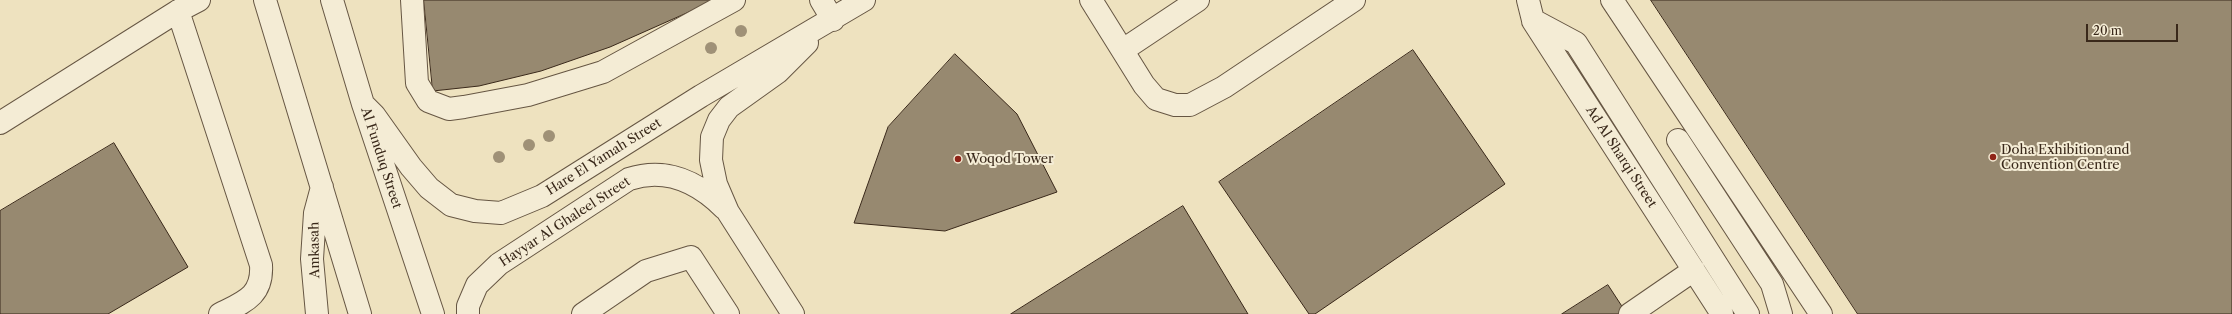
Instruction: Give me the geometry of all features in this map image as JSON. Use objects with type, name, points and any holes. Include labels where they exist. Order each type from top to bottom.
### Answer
[{"type":"street","points":[[0,123],[178,11],[198,0]]},
{"type":"street","points":[[265,0],[360,314]]},
{"type":"street","name":"Al Funduq Street","points":[[332,0],[363,104],[433,314]]},
{"type":"street","points":[[412,0],[418,83],[428,102],[449,109],[528,95],[603,72],[734,0]]},
{"type":"street","points":[[821,0],[830,21]]},
{"type":"street","name":"Hare El Yamah Street","points":[[363,104],[374,114],[411,167],[429,188],[451,205],[475,211],[501,213],[542,196],[701,96],[864,0]]},
{"type":"street","points":[[1091,0],[1144,85],[1156,99],[1175,105],[1190,105],[1224,87],[1354,0]]},
{"type":"street","points":[[1123,50],[1198,0]]},
{"type":"street","name":"Ad Al Sharqi Street","points":[[1519,0],[1530,10],[1722,314]]},
{"type":"street","points":[[1612,0],[1822,314]]},
{"type":"street","points":[[1530,10],[1576,43],[1748,314]]},
{"type":"street","points":[[178,11],[261,265],[262,276],[258,288],[251,297],[220,314]]},
{"type":"street","name":"Hayyar Al Ghaleel Street","points":[[792,314],[728,212],[716,184],[711,160],[712,137],[718,120],[729,107],[778,72],[830,21]]},
{"type":"street","points":[[1678,140],[1772,284],[1781,314]]},
{"type":"street","name":"Hayyar Al Ghaleel Street","points":[[468,314],[468,306],[477,284],[499,264],[629,179],[646,173],[686,181],[709,194],[728,212]]},
{"type":"street","name":"Amkasah","points":[[317,314],[312,259],[315,214],[322,187]]},
{"type":"street","points":[[583,314],[646,271],[691,257],[728,314]]},
{"type":"street","points":[[1630,314],[1694,270]]},
{"type":"building","points":[[424,0],[716,0],[610,47],[541,71],[479,86],[433,91]]},
{"type":"building","name":"Doha Exhibition and Convention Centre","points":[[1651,0],[2232,0],[2232,314],[1858,314]]},
{"type":"building","points":[[1413,50],[1505,184],[1315,314],[1309,314],[1219,182]]},
{"type":"building","name":"Woqod Tower","points":[[955,54],[1017,114],[1057,192],[945,231],[854,223],[888,127]]},
{"type":"building","points":[[114,143],[188,267],[108,314],[0,314],[0,211]]},
{"type":"building","points":[[1183,206],[1248,314],[1011,314]]},
{"type":"building","points":[[1608,285],[1627,314],[1562,314]]},
{"type":"place","name":"Doha Exhibition and Convention Centre","points":[[1993,157]]},
{"type":"place","name":"Woqod Tower","points":[[958,159]]}]
